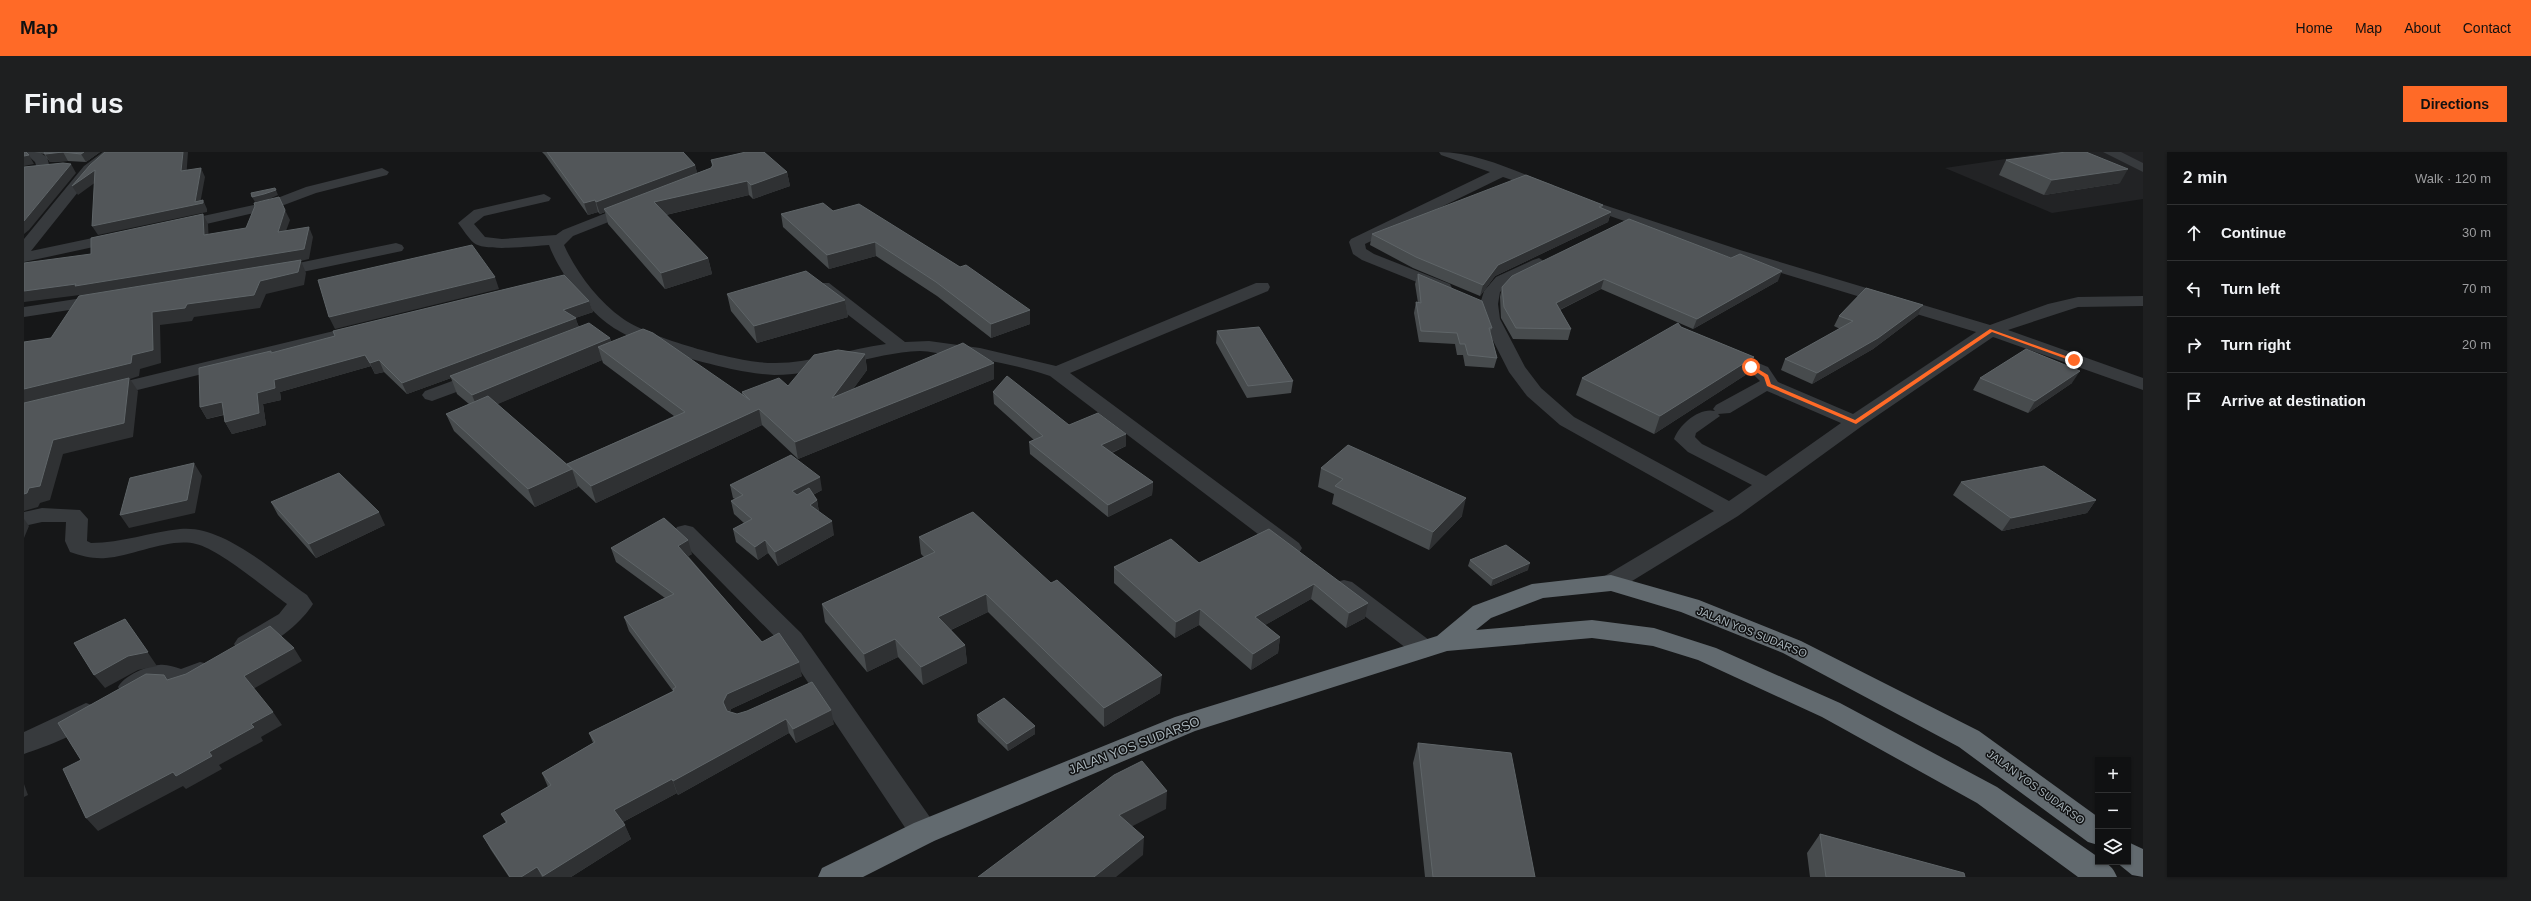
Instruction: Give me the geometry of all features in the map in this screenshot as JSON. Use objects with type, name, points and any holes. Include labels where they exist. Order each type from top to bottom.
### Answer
[{"type":"highway","name":"JALAN YOS SUDARSO","points":[[1435,645],[1482,612],[1540,590],[1611,583],[1690,606],[1800,650],[1969,739],[2095,831]]},
{"type":"highway","name":"JALAN YOS SUDARSO","points":[[852,873],[924,832],[1186,724],[1435,645],[1592,629],[1654,637],[1707,654],[1831,710],[1987,795],[2102,877]]},
{"type":"highway","points":[[2131,857],[2143,866]]},
{"type":"street","points":[[30,152],[42,160],[37,169],[58,167]]},
{"type":"street","points":[[24,249],[82,167],[112,152]]},
{"type":"street","points":[[1446,152],[1504,171],[1629,220],[1756,261],[1991,330],[2143,384]]},
{"type":"street","points":[[2110,152],[2143,168]]},
{"type":"street","points":[[1504,171],[1357,242],[1359,251],[1368,257],[1475,302],[1491,320],[1516,368],[1550,408],[1567,421],[1730,511]]},
{"type":"street","points":[[162,228],[271,205],[306,191],[382,172]]},
{"type":"street","points":[[2123,176],[2143,172]]},
{"type":"street","points":[[544,198],[480,213],[466,223],[480,241],[492,244],[558,240],[568,233],[649,201]]},
{"type":"street","points":[[1608,230],[1629,220]]},
{"type":"street","points":[[24,257],[139,233]]},
{"type":"street","points":[[558,240],[556,244],[567,279],[610,326],[644,335],[730,363],[750,367],[774,369],[807,366],[901,347],[923,346],[1026,361],[1057,372],[1304,558]]},
{"type":"street","points":[[260,275],[396,248]]},
{"type":"street","points":[[1475,302],[1492,291],[1502,281],[1552,257]]},
{"type":"street","points":[[815,281],[901,347]]},
{"type":"street","points":[[1057,372],[1262,287]]},
{"type":"street","points":[[24,312],[119,297]]},
{"type":"street","points":[[1611,583],[1730,511],[1768,486],[1856,422],[1991,330],[2054,308],[2078,302],[2143,301]]},
{"type":"street","points":[[86,397],[380,324]]},
{"type":"street","points":[[1708,349],[1761,371],[1768,380],[1769,385]]},
{"type":"street","points":[[432,395],[499,369]]},
{"type":"street","points":[[1768,486],[1694,448],[1684,439],[1687,430],[1760,387],[1769,385],[1856,422]]},
{"type":"street","points":[[24,519],[42,515],[72,515],[77,519],[76,541],[78,547],[86,551],[100,551],[181,536],[208,538],[299,601],[301,604],[299,609],[288,620],[185,680],[180,680],[167,674],[159,674],[148,678],[46,735],[24,744]]},
{"type":"street","points":[[685,532],[792,639],[809,686],[924,832]]},
{"type":"street","points":[[1329,577],[1435,645]]},
{"type":"shaded area","points":[[2052,152],[2143,152],[2143,199],[2052,213],[1945,168]]},
{"type":"building","points":[[24,152],[26,152],[29,155],[24,156]]},
{"type":"building","points":[[44,152],[63,152],[45,154]]},
{"type":"building","points":[[63,152],[84,152],[81,154]]},
{"type":"building","points":[[105,152],[183,152],[181,171],[201,168],[195,202],[203,200],[203,203],[92,226],[95,170],[72,186],[90,165]]},
{"type":"building","points":[[547,152],[683,152],[695,165],[596,202],[595,200],[584,203]]},
{"type":"building","points":[[746,152],[764,152],[787,172],[751,185],[747,181],[654,202],[708,258],[661,273],[604,209],[711,168],[713,165],[711,160]]},
{"type":"building","points":[[2066,152],[2086,152],[2128,169],[2052,180],[2006,160]]},
{"type":"building","points":[[63,163],[71,164],[24,221],[24,167]]},
{"type":"building","points":[[1526,175],[1603,205],[1599,207],[1611,212],[1498,265],[1483,285],[1416,257],[1372,234]]},
{"type":"building","points":[[275,188],[276,190],[252,197],[251,193]]},
{"type":"building","points":[[279,197],[285,210],[278,232],[309,227],[304,249],[75,286],[76,284],[24,291],[24,263],[91,254],[91,238],[203,214],[204,235],[246,228],[255,206],[254,203]]},
{"type":"building","points":[[823,203],[833,211],[859,204],[960,267],[966,265],[1030,310],[991,324],[936,282],[875,242],[827,255],[781,214]]},
{"type":"building","points":[[1629,219],[1731,258],[1740,254],[1782,271],[1697,319],[1604,279],[1556,303],[1571,329],[1516,328],[1504,307],[1502,287],[1512,276]]},
{"type":"building","points":[[472,245],[495,277],[329,317],[318,280]]},
{"type":"building","points":[[301,260],[298,272],[260,281],[254,295],[187,304],[185,308],[152,312],[153,350],[132,355],[131,363],[24,389],[24,342],[51,338],[79,296]]},
{"type":"building","points":[[806,271],[845,300],[754,326],[727,294]]},
{"type":"building","points":[[1418,274],[1482,301],[1492,328],[1489,328],[1497,358],[1468,355],[1465,344],[1460,344],[1457,333],[1421,331],[1416,302],[1421,303]]},
{"type":"building","points":[[564,275],[589,301],[563,310],[576,318],[402,383],[379,360],[370,363],[365,355],[274,380],[275,388],[257,393],[259,413],[225,422],[222,402],[200,407],[199,368],[271,351],[271,353],[335,336],[333,331]]},
{"type":"building","points":[[1866,288],[1923,305],[1878,338],[1817,373],[1785,359],[1853,321],[1839,316]]},
{"type":"building","points":[[589,323],[610,338],[472,395],[450,376]]},
{"type":"building","points":[[1678,323],[1681,327],[1754,357],[1660,416],[1582,378]]},
{"type":"building","points":[[1259,327],[1293,381],[1248,386],[1217,331]]},
{"type":"building","points":[[643,329],[653,333],[750,400],[742,392],[779,378],[788,386],[814,355],[838,350],[865,354],[832,398],[963,343],[994,363],[795,442],[759,409],[591,486],[567,464],[685,412],[598,347]]},
{"type":"building","points":[[2026,349],[2080,371],[2035,401],[1980,378]]},
{"type":"building","points":[[1007,376],[1069,425],[1098,413],[1126,434],[1101,445],[1153,482],[1108,505],[1029,442],[1043,436],[993,392]]},
{"type":"building","points":[[129,378],[124,423],[53,440],[40,486],[29,488],[27,493],[24,494],[24,403]]},
{"type":"building","points":[[488,396],[572,469],[528,489],[446,414]]},
{"type":"building","points":[[1348,445],[1466,498],[1433,532],[1335,486],[1343,479],[1321,468]]},
{"type":"building","points":[[791,455],[820,477],[792,491],[797,495],[809,488],[817,500],[810,505],[832,521],[775,552],[765,540],[755,547],[733,529],[752,519],[731,501],[743,495],[730,485]]},
{"type":"building","points":[[194,463],[187,500],[120,515],[130,478]]},
{"type":"building","points":[[2044,466],[2096,500],[2011,518],[1961,482]]},
{"type":"building","points":[[339,473],[379,512],[309,544],[271,502]]},
{"type":"building","points":[[973,512],[1051,583],[1057,580],[1162,675],[1104,708],[986,594],[938,617],[965,645],[921,667],[895,639],[864,654],[822,604],[935,552],[919,537]]},
{"type":"building","points":[[664,518],[688,540],[678,546],[762,642],[779,633],[799,662],[727,694],[723,702],[727,711],[737,714],[747,711],[812,682],[831,710],[793,729],[786,719],[673,781],[672,779],[614,810],[625,825],[543,876],[537,867],[521,877],[510,877],[483,836],[507,822],[501,814],[551,785],[542,773],[595,742],[589,733],[674,691],[673,689],[676,687],[624,617],[674,594],[611,548]]},
{"type":"building","points":[[1269,529],[1368,603],[1349,613],[1314,584],[1255,617],[1280,637],[1253,654],[1200,609],[1176,622],[1114,567],[1171,539],[1199,563]]},
{"type":"building","points":[[1506,545],[1530,563],[1493,579],[1470,560]]},
{"type":"building","points":[[125,619],[148,652],[128,656],[94,675],[74,643]]},
{"type":"building","points":[[270,626],[294,648],[244,676],[273,712],[251,724],[254,727],[209,752],[212,756],[176,776],[173,772],[86,818],[63,769],[81,760],[58,723],[146,674],[164,675],[167,680],[186,674]]},
{"type":"building","points":[[1004,698],[1035,726],[1007,744],[977,715]]},
{"type":"building","points":[[1418,743],[1511,753],[1535,877],[1433,877]]},
{"type":"building","points":[[1142,761],[1167,791],[1119,815],[1144,837],[1094,877],[978,877],[1114,775]]},
{"type":"building","points":[[1820,834],[1964,873],[1965,877],[1826,877]]},
{"type":"route","points":[[1751,367],[1761,371],[1766,376],[1769,385],[1856,422],[1991,330],[2074,360]]}]
